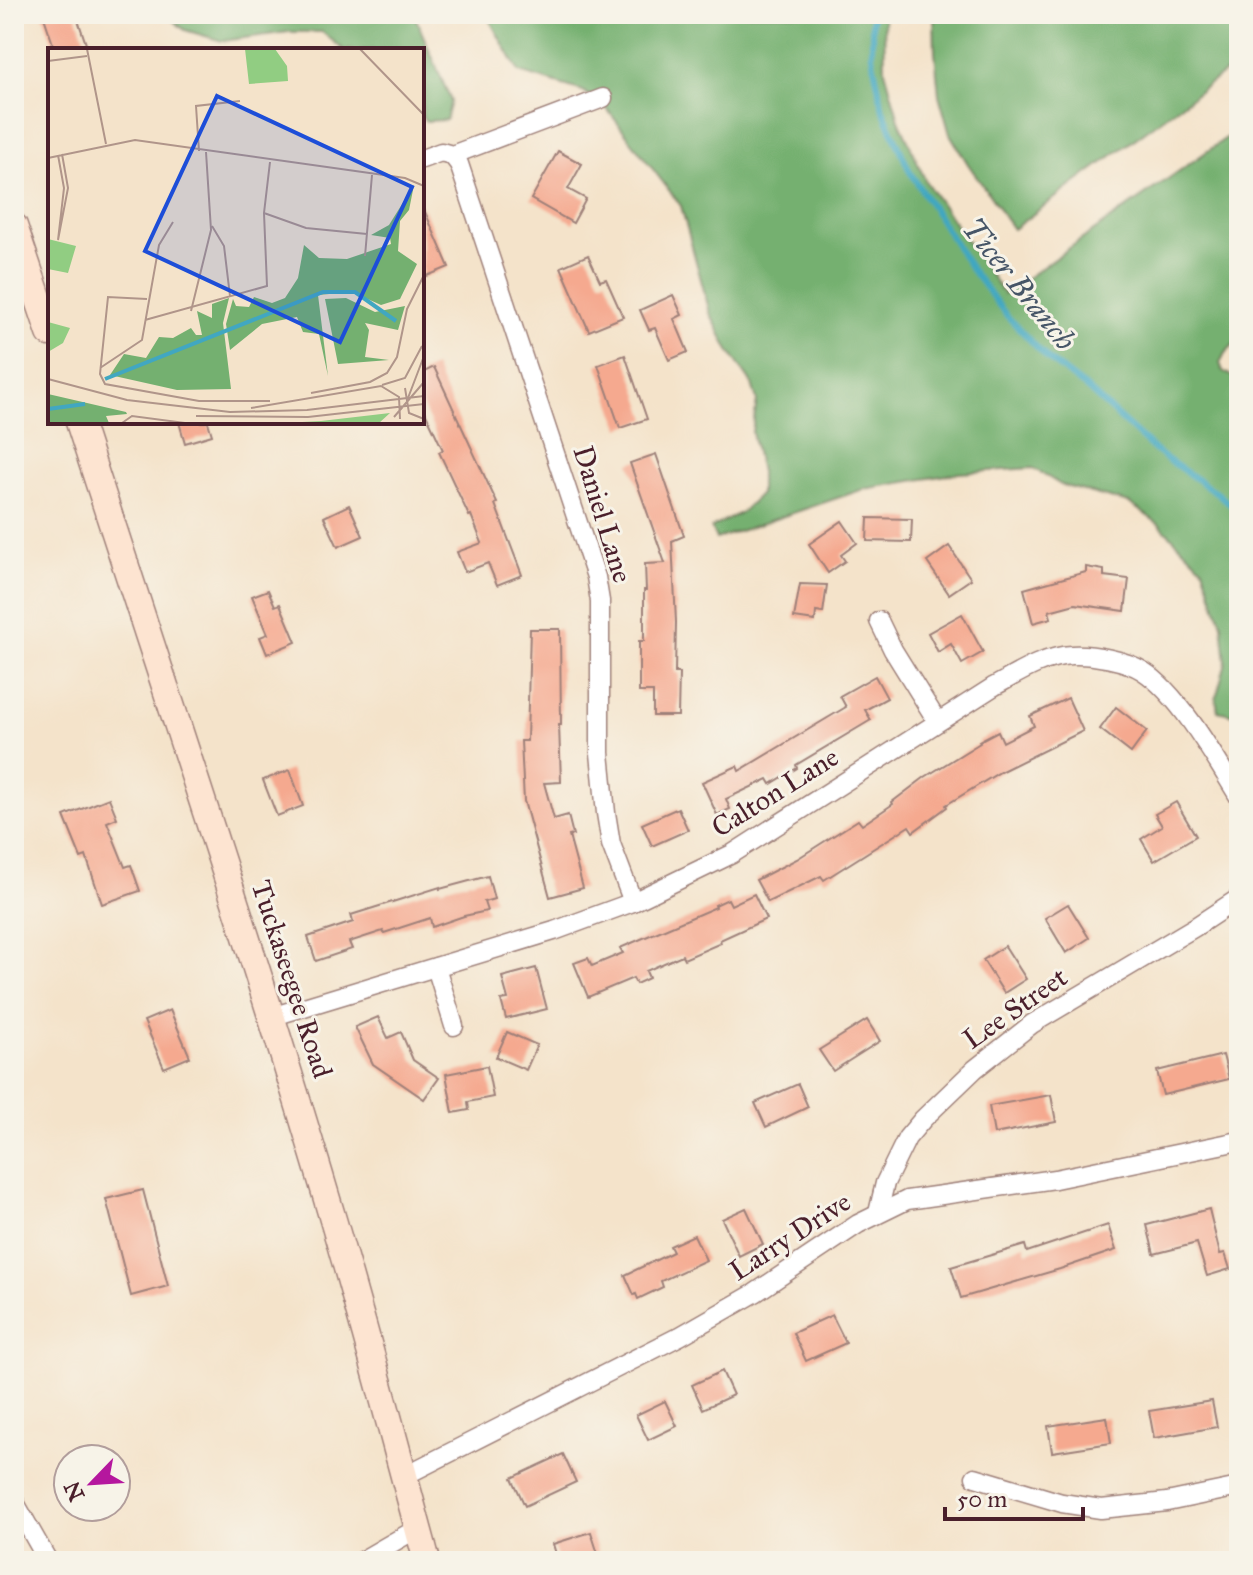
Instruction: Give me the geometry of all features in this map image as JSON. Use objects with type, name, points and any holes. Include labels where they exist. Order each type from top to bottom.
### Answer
[{"type":"street","points":[[424,158],[441,152],[452,155],[603,98]]},
{"type":"street","name":"Daniel Lane","points":[[452,155],[459,164],[596,577],[600,601],[600,753],[606,813],[611,844],[633,902]]},
{"type":"street","points":[[14,226],[46,304]]},
{"type":"street","name":"Tuckaseegee Road","points":[[80,424],[335,1224],[427,1561]]},
{"type":"street","points":[[879,621],[893,650],[937,721]]},
{"type":"street","name":"Calton Lane","points":[[271,1017],[554,931],[633,902],[732,854],[993,687],[1032,666],[1071,655],[1108,658],[1142,671],[1170,695],[1186,715],[1239,797]]},
{"type":"street","name":"Lee Street","points":[[878,1213],[885,1183],[907,1138],[975,1069],[1032,1024],[1239,898]]},
{"type":"street","points":[[436,967],[454,1026]]},
{"type":"street","name":"Larry Drive","points":[[404,1476],[680,1336],[755,1293],[878,1213],[907,1200],[1055,1179],[1239,1141]]},
{"type":"street","points":[[975,1477],[1062,1503],[1101,1509],[1167,1502],[1239,1487]]},
{"type":"street","points":[[14,1501],[48,1561]]},
{"type":"street","points":[[361,1561],[418,1528]]},
{"type":"green space","points":[[165,14],[414,14],[451,101],[446,120],[424,119],[424,48],[342,48],[322,32],[289,32],[222,41],[185,30]]},
{"type":"green space","points":[[486,14],[884,14],[885,70],[899,120],[926,182],[1004,294],[1239,129],[1239,339],[1220,363],[1223,371],[1239,380],[1239,713],[1234,715],[1218,711],[1216,698],[1226,662],[1222,624],[1203,568],[1159,524],[1129,503],[1061,485],[1033,468],[959,473],[864,489],[716,539],[711,528],[742,512],[760,494],[760,472],[752,432],[757,401],[752,384],[728,349],[710,313],[681,206],[607,109],[583,91],[519,72]]},
{"type":"green space","points":[[934,14],[1239,14],[1239,62],[1013,229],[950,134],[939,95]]},
{"type":"building","points":[[43,14],[76,14],[87,48],[54,48]]},
{"type":"building","points":[[558,151],[582,164],[568,189],[586,199],[573,223],[531,199]]},
{"type":"building","points":[[424,210],[449,267],[424,277]]},
{"type":"building","points":[[588,255],[600,281],[606,279],[623,317],[589,331],[561,267]]},
{"type":"building","points":[[673,295],[682,315],[674,319],[688,352],[669,360],[655,328],[649,330],[640,310]]},
{"type":"building","points":[[625,355],[647,419],[620,428],[598,365]]},
{"type":"building","points":[[434,367],[497,503],[522,575],[497,585],[488,563],[465,572],[457,552],[482,543],[439,452],[443,450],[424,409],[424,372]]},
{"type":"building","points":[[180,424],[209,424],[212,435],[185,443]]},
{"type":"building","points":[[656,454],[684,536],[672,541],[675,673],[679,673],[678,716],[653,716],[653,692],[639,692],[639,641],[644,641],[645,564],[665,563],[630,463]]},
{"type":"building","points":[[349,505],[363,536],[338,547],[324,517]]},
{"type":"building","points":[[868,518],[912,519],[911,542],[867,541]]},
{"type":"building","points":[[842,521],[857,543],[841,555],[845,561],[828,573],[809,544]]},
{"type":"building","points":[[949,546],[971,579],[949,594],[927,562]]},
{"type":"building","points":[[1086,567],[1104,570],[1104,576],[1129,579],[1125,611],[1075,604],[1049,611],[1051,618],[1033,623],[1024,589],[1086,572]]},
{"type":"building","points":[[800,584],[827,585],[823,613],[816,612],[815,621],[794,618]]},
{"type":"building","points":[[268,590],[275,606],[280,604],[296,642],[267,654],[260,637],[268,634],[252,596]]},
{"type":"building","points":[[962,614],[983,652],[962,664],[951,644],[938,652],[928,633]]},
{"type":"building","points":[[530,629],[560,629],[561,782],[544,783],[554,819],[568,815],[573,835],[569,836],[583,888],[550,897],[524,801],[521,741],[527,741]]},
{"type":"building","points":[[875,676],[887,698],[865,710],[871,720],[796,765],[797,768],[771,784],[768,779],[726,799],[730,809],[717,815],[702,782],[737,766],[739,771],[846,707],[840,696]]},
{"type":"building","points":[[1068,698],[1083,731],[1000,772],[946,805],[913,832],[909,826],[824,880],[821,876],[768,902],[756,880],[797,859],[858,820],[862,825],[979,741],[998,731],[1003,742],[1034,726],[1030,716]]},
{"type":"building","points":[[1116,707],[1147,731],[1131,753],[1100,729]]},
{"type":"building","points":[[290,770],[303,806],[277,816],[263,780]]},
{"type":"building","points":[[109,798],[117,818],[107,822],[125,867],[131,865],[140,891],[102,904],[86,856],[81,858],[64,816]]},
{"type":"building","points":[[1176,802],[1196,836],[1154,861],[1141,839],[1162,826],[1155,814]]},
{"type":"building","points":[[678,808],[688,830],[652,846],[642,824]]},
{"type":"building","points":[[488,876],[494,899],[484,902],[487,911],[432,927],[430,918],[383,931],[349,942],[352,949],[316,961],[308,937],[353,922],[351,915],[440,887]]},
{"type":"building","points":[[754,894],[766,919],[720,940],[721,943],[646,971],[649,978],[636,984],[633,978],[588,997],[574,963],[588,958],[592,966],[623,953],[620,948],[728,899],[731,905]]},
{"type":"building","points":[[1068,904],[1089,938],[1066,953],[1045,918]]},
{"type":"building","points":[[1005,946],[1026,979],[1004,993],[983,960]]},
{"type":"building","points":[[536,968],[547,1009],[506,1019],[501,1000],[508,999],[502,977]]},
{"type":"building","points":[[170,1010],[190,1057],[164,1068],[144,1021]]},
{"type":"building","points":[[378,1017],[388,1038],[401,1032],[413,1060],[439,1078],[424,1099],[373,1064],[355,1027]]},
{"type":"building","points":[[867,1020],[880,1041],[833,1071],[819,1050]]},
{"type":"building","points":[[507,1032],[537,1045],[526,1070],[496,1057]]},
{"type":"building","points":[[1223,1055],[1229,1079],[1163,1095],[1157,1071]]},
{"type":"building","points":[[487,1066],[493,1097],[468,1102],[469,1110],[453,1113],[446,1074]]},
{"type":"building","points":[[798,1084],[808,1107],[766,1127],[755,1103]]},
{"type":"building","points":[[1051,1095],[1056,1122],[994,1134],[989,1106]]},
{"type":"building","points":[[143,1190],[168,1286],[131,1296],[106,1199]]},
{"type":"building","points":[[746,1208],[763,1244],[739,1256],[722,1219]]},
{"type":"building","points":[[1209,1209],[1220,1254],[1225,1253],[1230,1269],[1207,1276],[1197,1243],[1154,1254],[1147,1225]]},
{"type":"building","points":[[1108,1225],[1116,1250],[961,1298],[951,1267],[1025,1245],[1027,1252]]},
{"type":"building","points":[[694,1235],[706,1260],[661,1281],[663,1287],[638,1299],[625,1275],[673,1252],[670,1246]]},
{"type":"building","points":[[832,1315],[846,1343],[806,1361],[793,1333]]},
{"type":"building","points":[[722,1371],[733,1395],[703,1409],[692,1385]]},
{"type":"building","points":[[665,1401],[677,1426],[648,1440],[636,1415]]},
{"type":"building","points":[[1212,1401],[1217,1427],[1154,1438],[1149,1411]]},
{"type":"building","points":[[1107,1417],[1111,1443],[1052,1452],[1048,1426]]},
{"type":"building","points":[[563,1454],[576,1482],[525,1506],[512,1478]]},
{"type":"building","points":[[591,1532],[599,1557],[586,1561],[558,1561],[553,1544]]},
{"type":"waterway","name":"Ticer Branch","points":[[872,14],[872,56],[883,110],[910,172],[971,269],[1007,316],[1048,359],[1085,387],[1158,453],[1217,493],[1239,512]]}]
